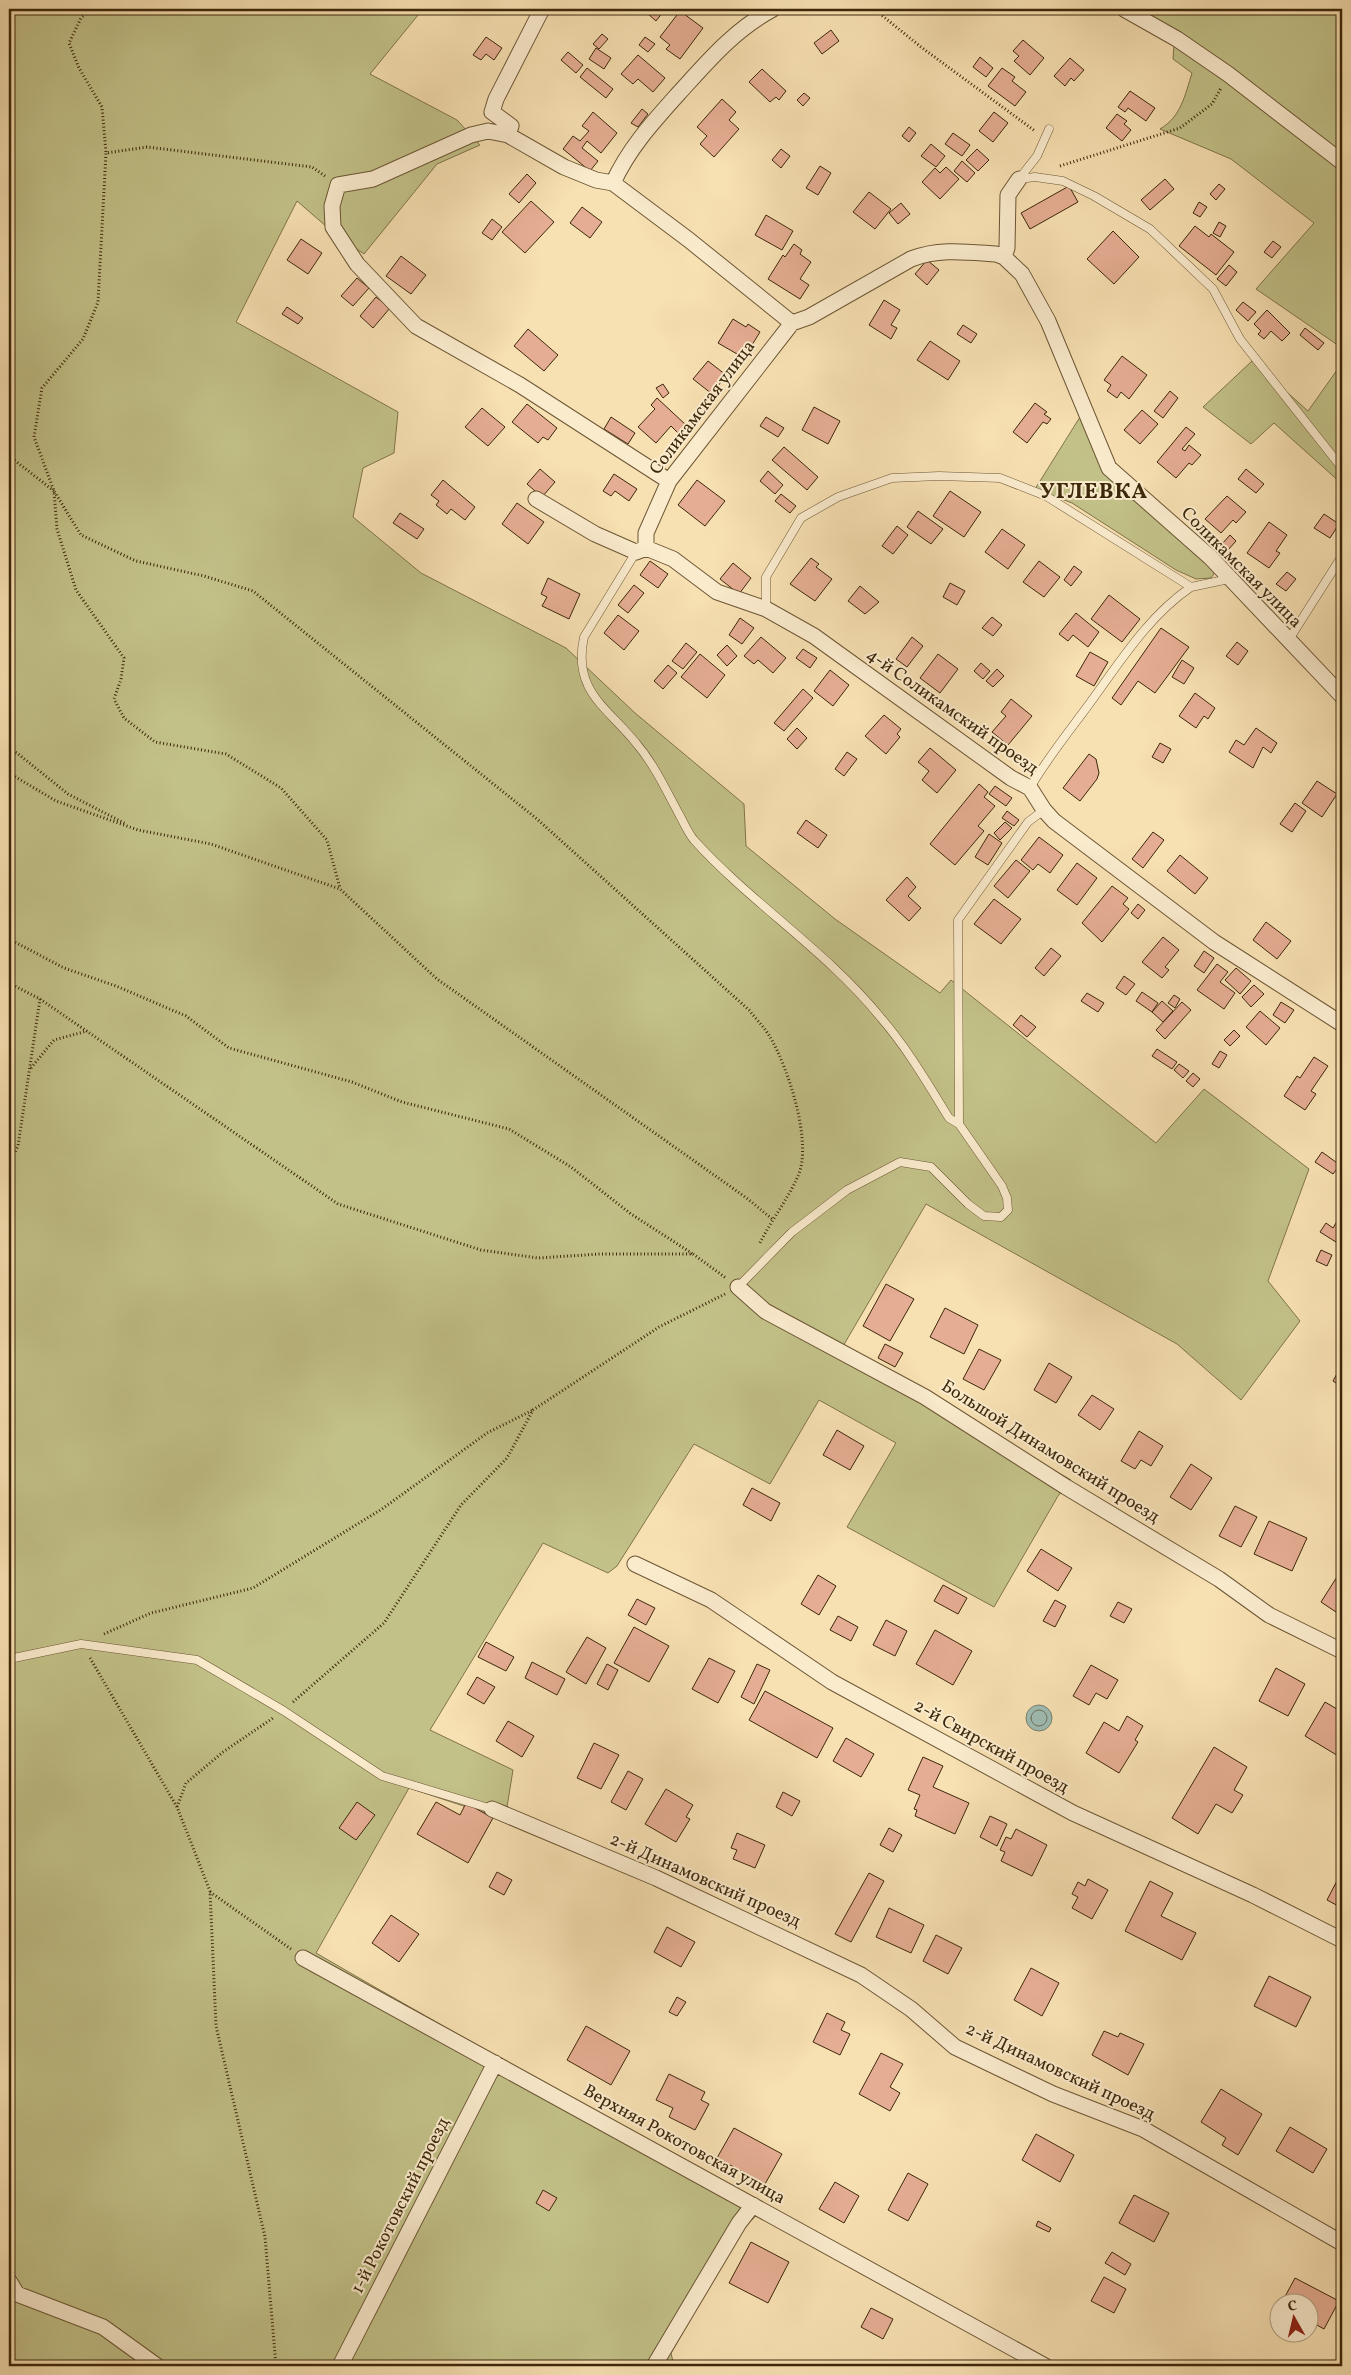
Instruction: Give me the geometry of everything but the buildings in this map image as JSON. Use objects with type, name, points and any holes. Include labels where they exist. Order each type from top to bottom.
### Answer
[{"type":"street","points":[[508,135],[511,126],[492,112],[496,99],[542,9]]},
{"type":"street","points":[[613,183],[638,138],[722,45],[756,18],[773,9]]},
{"type":"street","points":[[1124,9],[1178,39],[1228,74],[1342,162]]},
{"type":"street","points":[[669,481],[520,385],[416,326],[357,264],[333,227],[332,206],[338,185],[373,179],[471,135],[488,131],[508,135],[564,167],[596,180],[613,183],[690,240],[792,323]]},
{"type":"street","points":[[1004,257],[1007,248],[1008,195],[1019,179]]},
{"type":"street","name":"Соликамская улица","points":[[641,550],[646,533],[669,481],[792,323],[809,317],[912,258],[925,253],[943,251],[996,254],[1004,257],[1022,274],[1048,321],[1109,468],[1210,557],[1342,696]]},
{"type":"street","name":"4-й Соликамский проезд","points":[[536,499],[595,534],[641,550],[673,558],[717,592],[766,609],[814,636],[1003,773],[1030,788],[1044,810],[1054,821],[1214,942],[1342,1024]]},
{"type":"street","name":"Большой Динамовский проезд","points":[[738,1287],[765,1311],[925,1397],[1066,1487],[1219,1579],[1269,1615],[1342,1651]]},
{"type":"street","name":"2-й Свирский проезд","points":[[635,1564],[711,1600],[832,1682],[1073,1813],[1253,1895],[1342,1940]]},
{"type":"street","name":"2-й Динамовский проезд","points":[[492,1809],[656,1878],[861,1976],[911,2009],[955,2047],[1053,2094],[1143,2129],[1342,2243]]},
{"type":"street","name":"Верхняя Рокотовская улица","points":[[303,1958],[1045,2366]]},
{"type":"street","name":"1-й Рокотовский проезд","points":[[340,2366],[495,2063]]},
{"type":"street","points":[[654,2366],[739,2223],[754,2205]]},
{"type":"street","points":[[9,2281],[17,2294],[103,2327],[157,2366]]},
{"type":"lane","points":[[1019,179],[1037,156],[1049,129]]},
{"type":"lane","points":[[1019,179],[1035,177],[1063,181],[1094,196],[1150,229],[1213,289],[1240,339],[1342,468]]},
{"type":"lane","points":[[766,609],[766,577],[801,518],[838,497],[892,478],[939,476],[1000,478],[1046,496],[1191,587]]},
{"type":"lane","points":[[641,550],[584,637],[581,651],[585,678],[595,700],[636,743],[658,776],[692,838],[724,871],[849,983],[882,1018],[949,1118],[959,1124],[1002,1186],[1007,1198],[1008,1210],[1001,1217],[984,1216],[968,1204],[931,1167],[900,1162],[847,1190],[805,1222],[738,1287]]},
{"type":"lane","points":[[1288,641],[1342,556]]},
{"type":"lane","points":[[1030,788],[1128,650],[1161,611],[1191,587],[1229,579]]},
{"type":"lane","points":[[959,1124],[958,920],[1028,822],[1044,810]]},
{"type":"lane","points":[[9,1659],[81,1644],[197,1660],[284,1710],[382,1776],[492,1809]]},
{"type":"path","points":[[91,9],[81,18],[69,43],[79,68],[102,107],[106,152],[98,302],[83,340],[42,388],[34,437],[54,491],[81,535],[136,562],[204,576],[253,591],[537,819],[749,1010],[770,1037],[792,1092],[804,1141],[799,1175],[772,1219],[755,1253]]},
{"type":"path","points":[[874,9],[921,47],[1045,138]]},
{"type":"path","points":[[1057,167],[1180,128],[1212,104],[1228,74]]},
{"type":"path","points":[[106,152],[147,147],[312,168],[338,185]]},
{"type":"path","points":[[9,456],[54,491],[57,529],[76,590],[124,658],[121,679],[114,699],[124,718],[155,742],[226,754],[281,788],[327,840],[340,889]]},
{"type":"path","points":[[9,750],[17,753],[68,794],[138,830]]},
{"type":"path","points":[[9,773],[56,801],[138,830],[211,844],[340,889],[437,979],[748,1199],[772,1219]]},
{"type":"path","points":[[9,939],[64,968],[116,986],[186,1016],[229,1048],[352,1082],[402,1102],[508,1128],[571,1167],[631,1214],[693,1254],[738,1287],[659,1327],[533,1410],[487,1433],[382,1509],[253,1588],[151,1613],[81,1644],[177,1807],[210,1892],[216,2026],[265,2237],[276,2366]]},
{"type":"path","points":[[9,983],[40,999],[338,1204],[490,1251],[538,1258],[600,1254],[693,1254]]},
{"type":"path","points":[[9,1164],[18,1146],[40,999]]},
{"type":"path","points":[[31,1068],[54,1040],[87,1031]]},
{"type":"path","points":[[177,1807],[186,1783],[223,1752],[284,1710],[384,1623],[461,1506],[507,1458],[533,1410]]},
{"type":"path","points":[[210,1892],[303,1958]]},
{"type":"shaded area","points":[[9,9],[423,9],[370,74],[457,120],[480,145],[437,164],[364,254],[335,234],[297,201],[236,322],[398,412],[394,453],[363,468],[353,517],[421,573],[566,648],[635,713],[744,804],[746,846],[835,919],[940,993],[951,980],[1156,1143],[1204,1089],[1309,1169],[1268,1281],[1300,1321],[1241,1400],[1177,1344],[926,1204],[842,1348],[1071,1480],[1058,1496],[994,1607],[847,1527],[896,1443],[819,1400],[770,1484],[694,1444],[617,1566],[608,1573],[543,1543],[430,1730],[513,1770],[507,1807],[494,1816],[409,1788],[316,1953],[756,2202],[754,2218],[744,2226],[671,2353],[674,2366],[9,2366]]},
{"type":"shaded area","points":[[1116,9],[1342,9],[1342,348],[1256,289],[1314,223],[1231,159],[1160,129],[1178,112],[1192,73],[1173,59],[1174,44]]},
{"type":"shaded area","points":[[1252,361],[1308,411],[1342,363],[1342,484],[1274,423],[1251,444],[1203,407]]},
{"type":"shaded area","points":[[1080,417],[1105,471],[1216,571],[1211,578],[1196,579],[1176,570],[1072,503],[1035,489]]},
{"type":"water","points":[[1039,1705],[1048,1709],[1052,1718],[1048,1727],[1039,1731],[1030,1727],[1026,1718],[1030,1709]]},
{"type":"district","name":"УГЛЕВКА","points":[[1094,492]]}]
